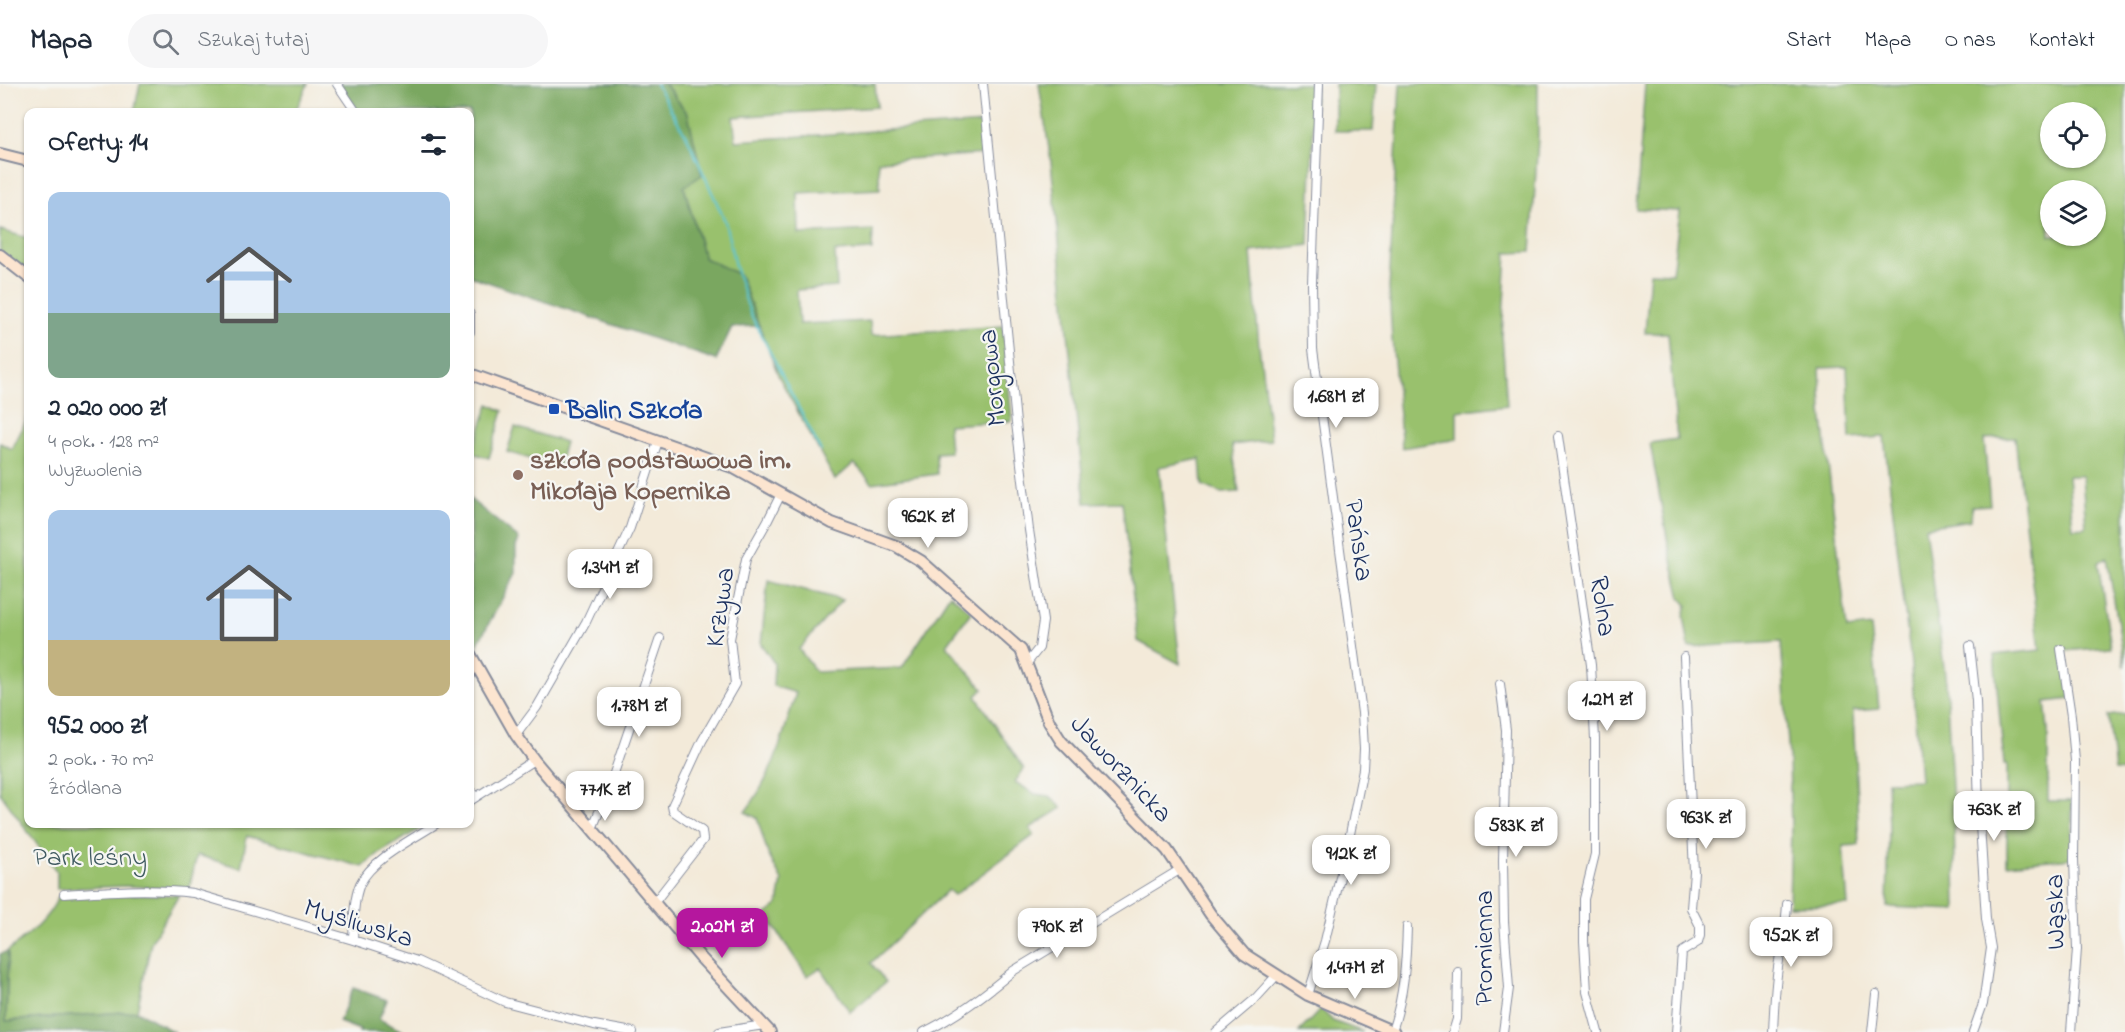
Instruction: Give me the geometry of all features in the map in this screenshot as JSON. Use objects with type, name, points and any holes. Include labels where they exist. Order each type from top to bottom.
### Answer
[{"type":"street","points":[[337,84],[353,108]]},
{"type":"street","name":"Morgowa","points":[[983,84],[1016,423],[1030,540],[1044,621],[1038,648],[1027,663]]},
{"type":"street","name":"Pańska","points":[[1308,995],[1325,941],[1350,839],[1364,749],[1362,713],[1313,349],[1313,262],[1319,84]]},
{"type":"street","points":[[0,154],[24,160]]},
{"type":"street","points":[[0,255],[24,274]]},
{"type":"street","name":"Jaworznicka","points":[[474,375],[732,467],[832,523],[896,546],[921,561],[1021,650],[1049,722],[1061,741],[1162,843],[1226,934],[1244,954],[1308,995],[1393,1031]]},
{"type":"street","name":"Rolna","points":[[1558,436],[1591,665],[1595,739],[1595,854],[1584,899],[1584,941],[1587,992],[1598,1032]]},
{"type":"street","points":[[516,735],[543,698],[586,622],[630,528],[658,441]]},
{"type":"street","name":"Krzywa","points":[[654,903],[703,840],[702,831],[673,811],[672,806],[702,741],[735,684],[730,639],[746,559],[781,494]]},
{"type":"street","points":[[592,829],[610,785],[660,638]]},
{"type":"street","points":[[1970,646],[1976,701],[1979,809],[1986,919],[1991,948],[1983,1004],[1973,1032]]},
{"type":"street","name":"Wąska","points":[[2061,649],[2075,761],[2074,859],[2077,949],[2071,1032]]},
{"type":"street","points":[[1676,1032],[1682,952],[1698,942],[1700,935],[1700,926],[1691,908],[1694,872],[1684,657]]},
{"type":"street","points":[[474,661],[516,735],[534,760],[700,957],[767,1029]]},
{"type":"street","name":"Promienna","points":[[1500,684],[1506,730],[1503,861],[1504,921],[1509,988],[1503,1032]]},
{"type":"street","points":[[474,798],[534,760]]},
{"type":"street","points":[[353,940],[357,895],[367,874],[376,864],[430,828]]},
{"type":"street","points":[[924,1032],[991,989],[1013,971],[1181,869]]},
{"type":"street","name":"Myśliwska","points":[[64,894],[104,891],[194,893],[353,940],[417,962],[505,1002],[594,1025],[633,1032]]},
{"type":"street","points":[[1773,1032],[1776,985],[1786,927],[1787,904]]},
{"type":"street","points":[[1393,1031],[1406,974],[1407,927]]},
{"type":"street","points":[[1453,1032],[1457,1019],[1458,972]]},
{"type":"street","points":[[1216,1032],[1255,999],[1276,976]]},
{"type":"street","points":[[1872,1032],[1876,994]]},
{"type":"street","points":[[719,1032],[767,1029]]},
{"type":"green space","points":[[140,84],[308,84],[297,108],[135,108]]},
{"type":"green space","points":[[339,84],[665,84],[688,114],[702,175],[684,187],[704,258],[740,275],[759,326],[732,327],[716,360],[474,277],[474,108],[356,108]]},
{"type":"green space","points":[[665,84],[875,84],[877,107],[733,117],[736,141],[983,123],[985,154],[878,161],[880,189],[798,193],[799,234],[873,230],[872,250],[835,252],[837,287],[797,290],[799,324],[870,321],[871,335],[1003,326],[1012,421],[948,425],[950,452],[936,453],[937,474],[872,483],[854,463],[835,480],[779,377],[740,276],[704,258],[684,187],[688,114]]},
{"type":"green space","points":[[1039,84],[1315,84],[1309,245],[1251,252],[1259,346],[1271,440],[1232,445],[1239,492],[1221,493],[1202,485],[1200,459],[1159,467],[1180,664],[1138,641],[1122,502],[1085,503],[1051,162]]},
{"type":"green space","points":[[1335,84],[1376,84],[1373,131],[1335,131]]},
{"type":"green space","points":[[1400,84],[1538,84],[1538,138],[1531,252],[1507,253],[1502,336],[1507,405],[1457,411],[1457,439],[1402,448],[1389,288]]},
{"type":"green space","points":[[1645,84],[2125,84],[2125,667],[2107,557],[2098,563],[2111,647],[2064,651],[2071,699],[2045,702],[2048,730],[2048,801],[2072,801],[2072,858],[2007,864],[2007,764],[2004,764],[1994,655],[2040,650],[2015,437],[1984,439],[1990,505],[1972,506],[1971,520],[1925,527],[1946,682],[1954,821],[1956,910],[1887,907],[1889,828],[1887,781],[1920,780],[1910,654],[1884,437],[1850,439],[1847,367],[1820,368],[1822,411],[1847,629],[1871,626],[1879,709],[1853,711],[1859,845],[1843,846],[1848,905],[1789,906],[1791,827],[1789,758],[1781,642],[1689,647],[1684,616],[1687,605],[1681,598],[1668,543],[1650,443],[1677,439],[1668,333],[1645,333],[1650,272],[1672,273],[1680,211],[1636,209]],"holes":[[[2068,476],[2082,476],[2086,527],[2073,528]]]},
{"type":"green space","points":[[0,230],[24,237],[24,270],[0,251]]},
{"type":"green space","points":[[489,404],[503,411],[489,458],[474,454],[474,447]]},
{"type":"green space","name":"Park leśny","points":[[24,425],[24,826],[0,793],[0,443],[12,449]]},
{"type":"green space","points":[[515,427],[565,442],[558,467],[507,452]]},
{"type":"green space","points":[[474,502],[519,539],[516,547],[516,573],[474,651]]},
{"type":"green space","points":[[768,580],[842,600],[799,649],[816,672],[902,668],[950,594],[971,612],[947,645],[983,689],[976,696],[1024,769],[1015,782],[1035,794],[1050,796],[1062,808],[1030,828],[1034,835],[954,895],[948,890],[871,963],[886,982],[850,1012],[820,968],[807,976],[766,915],[778,904],[782,881],[768,854],[757,818],[745,812],[770,770],[796,693],[773,686],[774,663],[761,644]]},
{"type":"green space","points":[[2125,714],[2125,771],[2115,770],[2108,716]]},
{"type":"green space","name":"Park leśny","points":[[25,828],[421,828],[378,854],[363,867],[247,836],[241,868],[197,855],[189,889],[126,886],[57,889],[57,872]]},
{"type":"green space","points":[[126,894],[179,895],[151,942],[137,1011],[6,1021],[8,951],[43,920],[58,897]]},
{"type":"green space","points":[[8,951],[6,1021],[137,1011],[174,1032],[0,1032],[0,954]]},
{"type":"green space","points":[[353,988],[387,1000],[379,1019],[404,1032],[359,1032],[360,1030],[339,1022]]},
{"type":"green space","points":[[1321,1009],[1333,1021],[1363,1032],[1299,1032]]},
{"type":"waterway","points":[[656,84],[688,139],[725,221],[735,266],[750,313],[821,451]]},
{"type":"place","name":"Balin Szkoła","points":[[554,409]]},
{"type":"place","name":"szkoła podstawowa im. Mikołaja Kopernika","points":[[518,475]]}]
